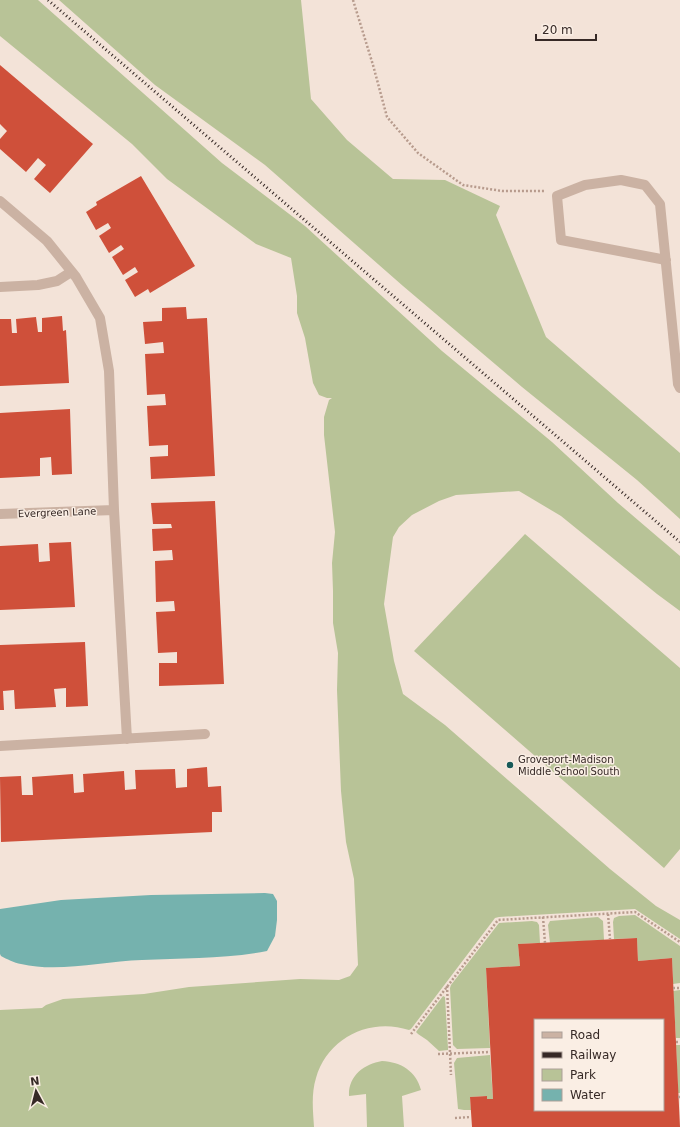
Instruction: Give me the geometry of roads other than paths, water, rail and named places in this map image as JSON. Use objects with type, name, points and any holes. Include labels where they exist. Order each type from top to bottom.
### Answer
[{"type":"street","points":[[666,260],[561,240],[558,196],[585,185],[621,180],[645,185],[660,204],[666,260],[678,384],[680,388]]},
{"type":"street","points":[[0,201],[47,241],[71,272],[100,318],[108,371],[127,739]]},
{"type":"street","points":[[0,287],[38,286],[57,281],[71,272]]},
{"type":"street","name":"Evergreen Lane","points":[[0,514],[114,510]]},
{"type":"street","points":[[0,746],[205,734]]},
{"type":"water","points":[[273,894],[277,901],[275,936],[267,951],[220,957],[127,961],[66,967],[36,966],[18,963],[1,956],[0,954],[0,909],[61,900],[151,895]]},
{"type":"railway","points":[[48,0],[680,542]]},
{"type":"place","name":"Groveport-Madison Middle School South","points":[[510,765]]}]
